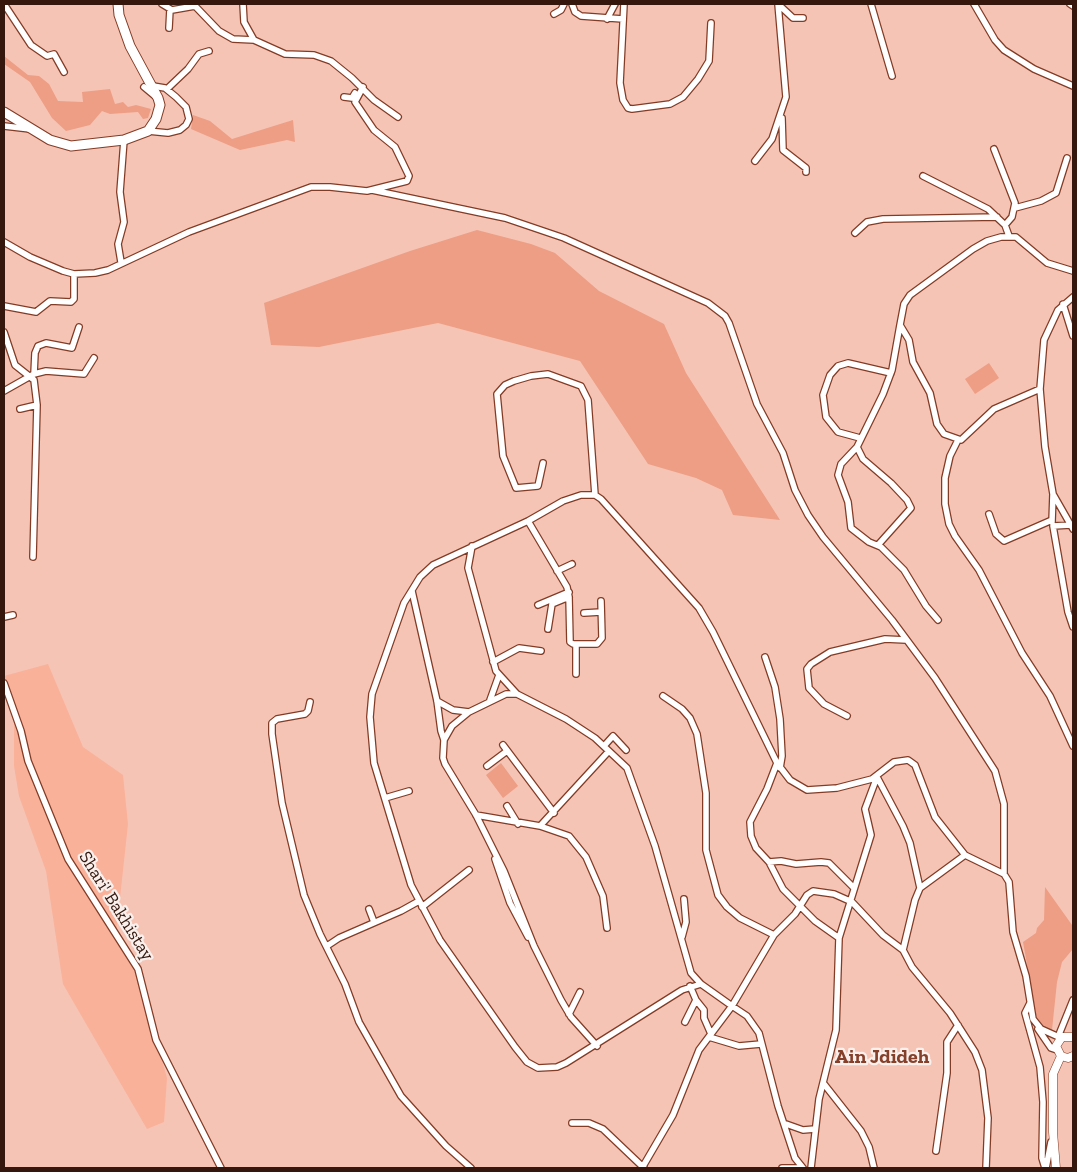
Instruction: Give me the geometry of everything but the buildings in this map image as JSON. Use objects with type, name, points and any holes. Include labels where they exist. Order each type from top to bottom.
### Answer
[{"type":"main road","points":[[4,112],[50,140],[71,146],[124,140],[148,131],[156,119],[160,105],[158,98],[148,87],[130,46],[119,15],[118,4]]},
{"type":"street","points":[[4,4],[31,45],[47,56],[54,54],[64,72]]},
{"type":"street","points":[[162,4],[170,9],[181,10],[195,6],[212,26],[233,39],[254,40],[285,54],[314,55],[330,61],[361,86],[374,100],[398,117]]},
{"type":"street","points":[[243,4],[244,22],[254,40]]},
{"type":"street","points":[[554,14],[561,10],[564,4]]},
{"type":"street","points":[[572,4],[576,12],[581,16],[623,19]]},
{"type":"street","points":[[607,19],[614,4]]},
{"type":"street","points":[[624,4],[620,71],[621,92],[625,104],[632,109],[670,104],[683,97],[698,79],[709,61],[711,23]]},
{"type":"street","points":[[778,4],[792,18],[803,18]]},
{"type":"street","points":[[778,4],[786,87],[782,114],[783,150],[806,168],[806,172]]},
{"type":"street","points":[[871,4],[892,76]]},
{"type":"street","points":[[974,4],[995,40],[1004,50],[1034,69],[1073,86]]},
{"type":"street","points":[[169,28],[170,9]]},
{"type":"street","points":[[167,89],[188,69],[199,54],[209,51]]},
{"type":"street","points":[[148,87],[161,86],[167,89],[186,107],[188,123],[184,128],[175,132],[148,131]]},
{"type":"street","points":[[344,97],[352,98],[361,86]]},
{"type":"street","points":[[4,242],[45,264],[74,274],[100,272],[188,232],[311,187],[330,186],[356,191],[372,190],[410,179],[395,147],[374,130],[355,102],[361,86]]},
{"type":"street","points":[[754,161],[772,139],[782,114]]},
{"type":"street","points":[[4,126],[23,130],[32,128]]},
{"type":"street","points":[[121,262],[118,244],[124,222],[120,192],[124,140]]},
{"type":"street","points":[[994,149],[1013,197],[1015,208],[1012,217],[1005,226]]},
{"type":"street","points":[[1015,208],[1041,201],[1056,193],[1067,158]]},
{"type":"street","points":[[923,176],[977,202],[997,216],[1005,226],[1009,236]]},
{"type":"street","points":[[372,190],[505,218],[564,238],[708,303],[720,312],[729,323],[757,404],[783,453],[795,490],[808,515],[823,537],[935,678],[995,771],[1004,804],[1004,874],[1009,882],[1012,932],[1026,976],[1030,1003],[1036,1025],[1052,1048],[1059,1053],[1073,1057]]},
{"type":"street","points":[[855,233],[867,222],[883,219],[997,216]]},
{"type":"street","points":[[938,620],[926,606],[904,570],[878,544],[869,542],[851,528],[848,502],[838,475],[841,464],[857,447],[883,394],[891,373],[904,304],[910,295],[986,241],[1009,236],[1023,242],[1047,263],[1073,271]]},
{"type":"street","points":[[4,306],[36,312],[50,301],[71,302],[74,299],[74,274]]},
{"type":"street","points":[[1073,297],[1058,310],[1044,340],[1040,389],[1044,447],[1053,494],[1052,523],[1068,612],[1073,627]]},
{"type":"street","points":[[1063,304],[1073,334]]},
{"type":"street","points":[[900,325],[909,340],[913,362],[930,394],[937,424],[944,434],[958,440]]},
{"type":"street","points":[[34,557],[38,405],[32,376],[35,353],[38,346],[46,343],[72,348],[78,327]]},
{"type":"street","points":[[4,332],[15,365],[32,376]]},
{"type":"street","points":[[4,391],[32,376],[46,371],[84,374],[94,358]]},
{"type":"street","points":[[860,438],[838,432],[826,417],[823,395],[830,375],[838,366],[848,363],[891,373]]},
{"type":"street","points":[[543,463],[538,486],[516,488],[503,456],[497,394],[504,385],[514,381],[548,374],[581,386],[588,400],[596,495]]},
{"type":"street","points":[[1040,389],[994,409],[961,440],[958,440],[950,456],[944,504],[949,524],[955,536],[979,570],[1022,653],[1050,696],[1073,746]]},
{"type":"street","points":[[20,409],[38,405]]},
{"type":"street","points":[[857,447],[863,458],[891,482],[907,500],[911,508],[878,544]]},
{"type":"street","points":[[1053,494],[1072,527]]},
{"type":"street","points":[[701,984],[690,986],[597,1046],[557,1067],[532,1066],[515,1047],[440,940],[412,885],[372,756],[370,705],[404,603],[420,578],[434,565],[528,521],[573,497],[596,495],[602,498],[698,608],[713,632],[778,765],[798,786],[807,790],[837,788],[877,777]]},
{"type":"street","points":[[989,514],[996,534],[1004,541],[1052,523],[1072,527]]},
{"type":"street","points":[[528,521],[569,595],[570,642],[576,645],[597,644],[602,638],[601,601]]},
{"type":"street","points":[[472,546],[468,568],[493,662],[499,675],[517,694],[566,719],[604,746],[626,768],[635,787],[655,846],[691,972],[701,984],[740,1010],[755,1026],[759,1033],[769,1077],[786,1124],[795,1158],[803,1168]]},
{"type":"street","points":[[557,572],[572,564]]},
{"type":"street","points":[[412,591],[437,701],[440,731],[444,740]]},
{"type":"street","points":[[538,605],[569,595]]},
{"type":"street","points":[[548,629],[552,604],[569,595]]},
{"type":"street","points":[[584,613],[601,612]]},
{"type":"street","points":[[4,617],[13,615]]},
{"type":"street","points":[[847,716],[824,704],[809,688],[807,669],[811,664],[830,652],[885,639],[906,640]]},
{"type":"street","points":[[576,645],[576,674]]},
{"type":"street","points":[[493,662],[519,648],[541,651]]},
{"type":"street","points":[[766,657],[775,687],[780,719],[782,756],[750,822],[754,843],[769,862],[783,889],[815,921],[838,938]]},
{"type":"street","points":[[490,700],[499,675]]},
{"type":"street","name":"Shari' Bakhistay","points":[[4,683],[21,731],[28,761],[68,859],[138,969],[156,1040],[221,1168]]},
{"type":"street","points":[[517,694],[506,694],[490,700],[469,712],[452,726],[444,740],[442,758],[494,849],[517,899],[534,946],[569,1014],[597,1046]]},
{"type":"street","points":[[663,696],[682,709],[690,718],[697,734],[706,786],[706,850],[718,895],[726,907],[740,918],[774,935]]},
{"type":"street","points":[[437,701],[454,710],[469,712]]},
{"type":"street","points":[[310,702],[308,711],[305,714],[277,719],[272,723],[278,785],[298,877],[314,920],[345,984],[359,1022],[401,1096],[446,1146],[471,1168]]},
{"type":"street","points":[[604,746],[613,736],[626,750]]},
{"type":"street","points":[[487,766],[505,748],[554,813]]},
{"type":"street","points":[[540,826],[554,813],[609,751]]},
{"type":"street","points":[[811,1168],[818,1099],[824,1084],[836,1030],[840,964],[838,938],[871,835],[865,809],[877,777],[894,762],[901,759],[911,762],[935,817],[965,855],[1004,874]]},
{"type":"street","points":[[877,777],[903,826],[920,888]]},
{"type":"street","points":[[385,798],[409,791]]},
{"type":"street","points":[[507,806],[518,824]]},
{"type":"street","points":[[476,815],[518,824],[540,826],[569,836],[586,857],[603,896],[607,928]]},
{"type":"street","points":[[903,950],[912,907],[920,888],[965,855]]},
{"type":"street","points":[[769,862],[781,861],[796,864],[829,863],[854,888]]},
{"type":"street","points":[[422,907],[469,870]]},
{"type":"street","points":[[572,1123],[589,1123],[603,1129],[643,1168],[673,1115],[699,1050],[732,1006],[774,935],[795,914],[807,894],[814,891],[834,894],[850,901],[884,935],[903,950],[912,967],[942,1002],[975,1052],[982,1070],[988,1118],[986,1168]]},
{"type":"street","points":[[682,937],[686,922],[684,899]]},
{"type":"street","points":[[327,946],[339,938],[401,911],[419,900]]},
{"type":"street","points":[[369,910],[374,922]]},
{"type":"street","points":[[690,986],[696,1000],[704,1010],[704,1018],[710,1036]]},
{"type":"street","points":[[569,1014],[580,992]]},
{"type":"street","points":[[685,1022],[696,1000]]},
{"type":"street","points":[[1056,1168],[1052,1074],[1059,1053],[1057,1042],[1073,1000]]},
{"type":"street","points":[[1030,1003],[1025,1013],[1040,1066],[1043,1102],[1042,1158],[1046,1168]]},
{"type":"street","points":[[936,1151],[940,1111],[947,1073],[947,1042],[958,1025]]},
{"type":"street","points":[[1036,1025],[1059,1038]]},
{"type":"street","points":[[1059,1038],[1066,1035],[1073,1037]]},
{"type":"street","points":[[710,1036],[739,1046],[761,1044]]},
{"type":"street","points":[[824,1084],[861,1131],[869,1147],[874,1168]]},
{"type":"street","points":[[786,1124],[803,1130],[816,1130]]},
{"type":"street","points":[[1046,1168],[1053,1132]]},
{"type":"street","points":[[782,1168],[799,1168]]},
{"type":"shaded area","points":[[4,56],[28,75],[39,76],[49,84],[58,101],[83,102],[82,92],[110,89],[115,104],[123,102],[128,107],[136,105],[151,109],[148,118],[143,119],[138,112],[110,114],[102,111],[90,125],[66,131],[52,118],[30,82],[4,64]]},
{"type":"shaded area","points":[[193,115],[210,121],[232,139],[293,120],[295,142],[287,140],[240,150],[191,129]]},
{"type":"shaded area","points":[[477,230],[531,244],[555,253],[599,291],[664,324],[686,373],[780,520],[733,515],[722,490],[696,478],[648,464],[580,361],[438,323],[319,347],[271,345],[264,303],[410,251]]},
{"type":"shaded area","points":[[989,363],[999,378],[975,394],[965,379]]},
{"type":"shaded area","points":[[48,664],[83,747],[123,775],[128,824],[116,935],[137,973],[167,1078],[164,1122],[147,1129],[63,984],[46,871],[19,796],[14,766],[14,707],[4,676]]},
{"type":"shaded area","points":[[501,763],[518,786],[503,798],[486,775]]},
{"type":"shaded area","points":[[1045,887],[1072,925],[1073,949],[1062,962],[1057,982],[1052,1030],[1043,1027],[1037,1020],[1023,942],[1036,933],[1037,928],[1044,920]]},
{"type":"district","name":"Ain Jdideh","points":[[882,1057]]}]
